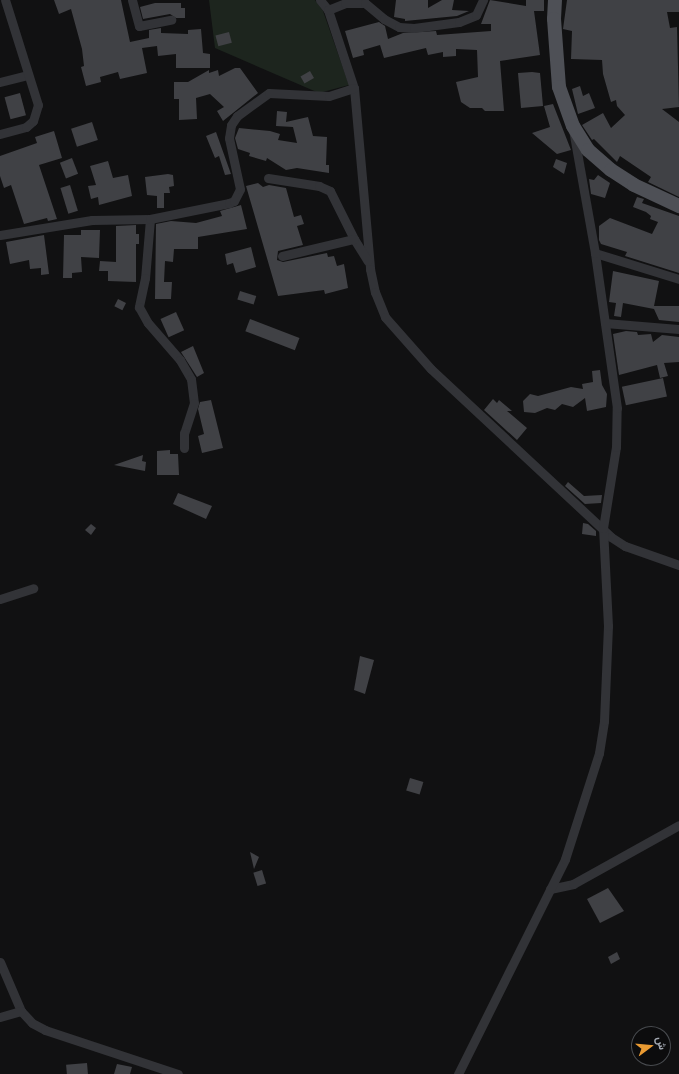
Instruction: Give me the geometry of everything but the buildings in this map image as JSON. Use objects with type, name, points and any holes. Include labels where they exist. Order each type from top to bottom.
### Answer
[{"type":"main road","points":[[555,0],[554,19],[559,87],[572,126],[588,150],[611,170],[634,185],[679,206]]},
{"type":"street","points":[[0,134],[26,127],[33,121],[38,105],[5,0]]},
{"type":"street","points":[[132,0],[139,26],[171,20]]},
{"type":"street","points":[[320,0],[328,10],[354,88],[369,262],[380,306],[394,329],[465,401],[618,542],[679,566]]},
{"type":"street","points":[[328,10],[344,3],[365,3],[384,19],[399,27],[414,28],[459,22],[476,16],[482,0]]},
{"type":"street","points":[[0,82],[28,75]]},
{"type":"street","points":[[0,235],[92,220],[150,219],[222,206],[234,201],[240,189],[240,182],[229,131],[237,116],[264,96],[275,93],[329,96],[354,88]]},
{"type":"street","points":[[458,1074],[565,859],[599,753],[604,721],[608,626],[604,528],[617,427],[615,385],[595,253],[579,178],[572,126]]},
{"type":"street","points":[[268,178],[326,188],[334,197],[354,239],[369,262]]},
{"type":"street","points":[[150,219],[145,278],[139,307],[148,323],[180,360],[191,379],[194,403],[184,433],[184,448]]},
{"type":"street","points":[[282,256],[354,239]]},
{"type":"street","points":[[595,253],[679,279]]},
{"type":"street","points":[[605,323],[679,329]]},
{"type":"street","points":[[0,599],[33,588]]},
{"type":"street","points":[[550,889],[573,884],[679,825]]},
{"type":"street","points":[[0,962],[22,1011],[32,1023],[44,1030],[178,1074]]},
{"type":"street","points":[[0,1017],[22,1011]]},
{"type":"shaded area","points":[[209,0],[315,0],[323,11],[349,85],[319,93],[215,48]]}]
